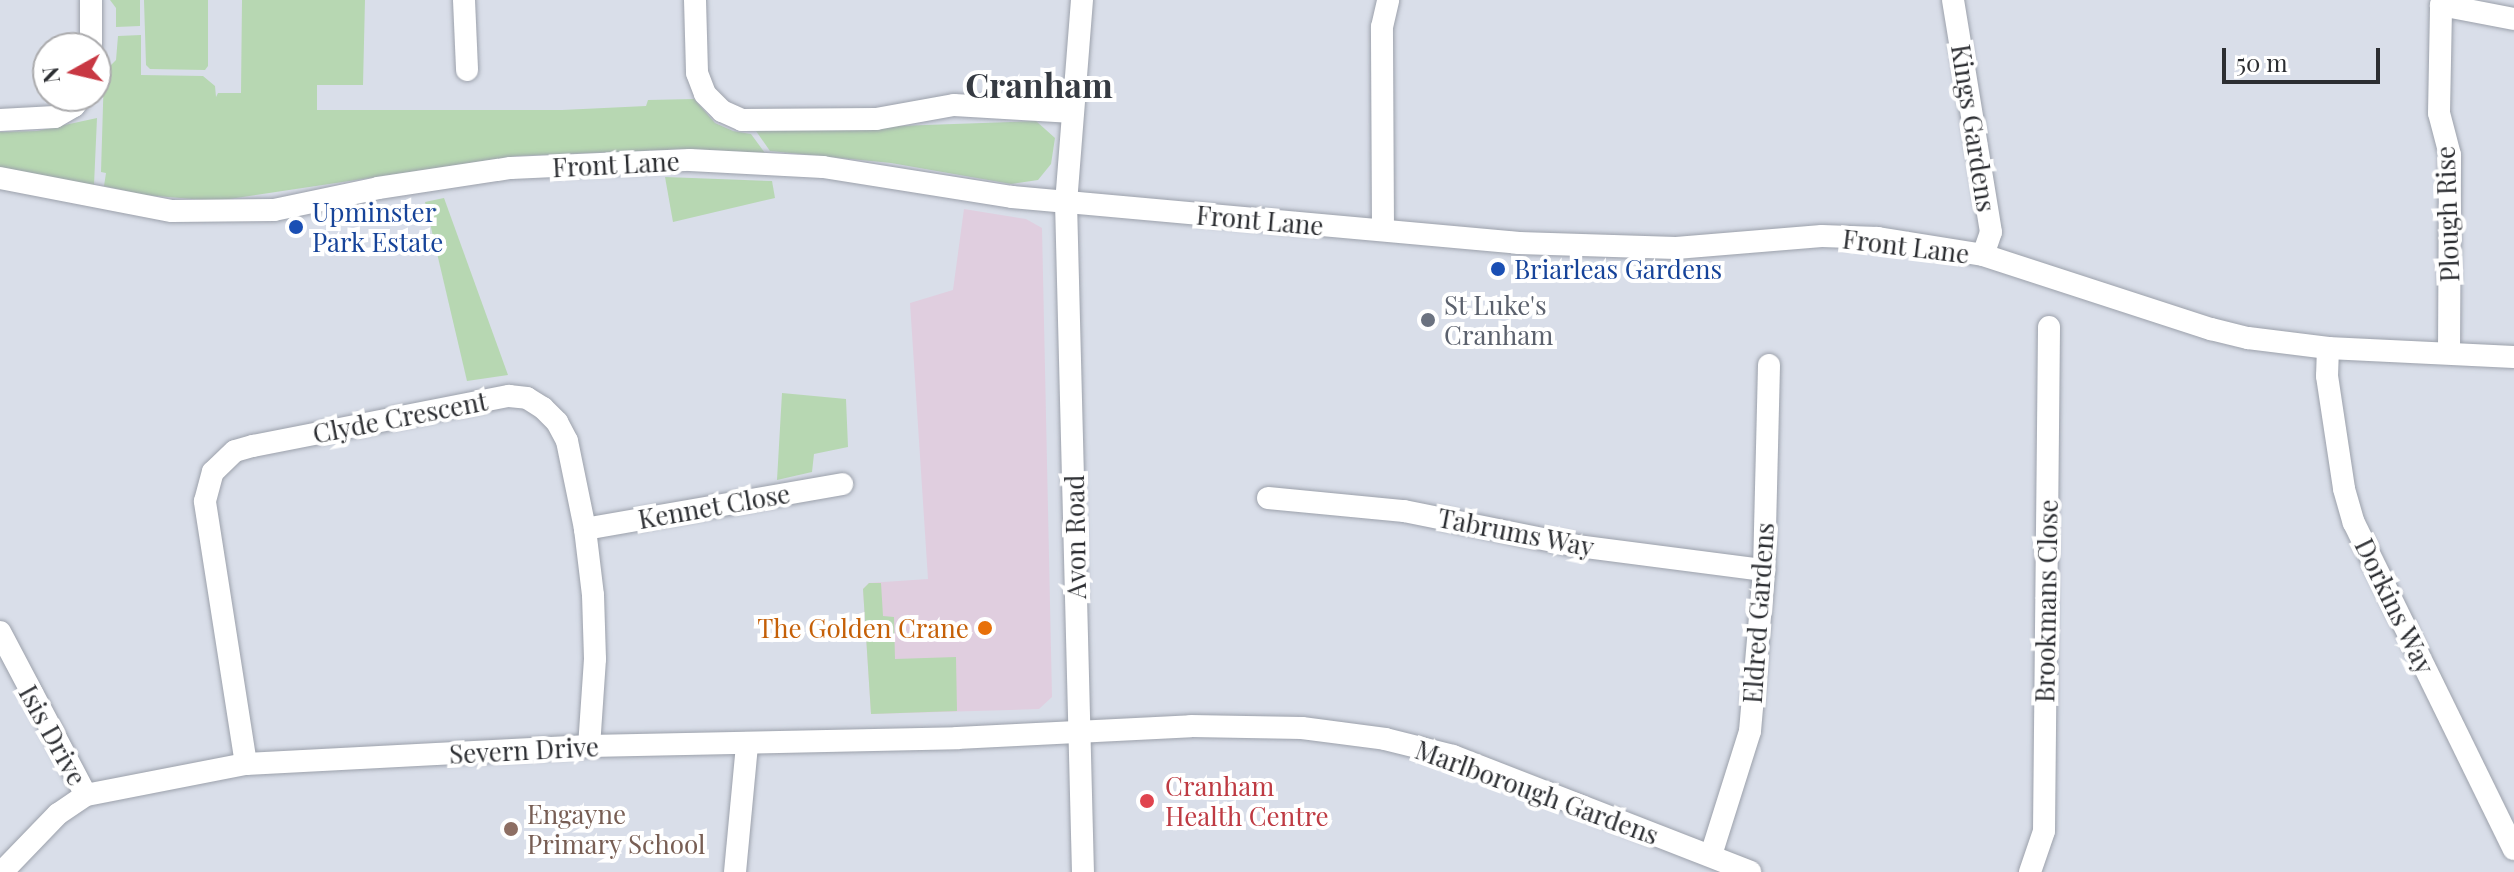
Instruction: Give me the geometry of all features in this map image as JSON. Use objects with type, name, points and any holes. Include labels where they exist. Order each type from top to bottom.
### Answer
[{"type":"street","points":[[91,0],[91,32]]},
{"type":"street","points":[[464,0],[467,70]]},
{"type":"street","points":[[695,0],[697,73],[705,94],[722,111],[742,120],[876,119],[954,105],[1073,112]]},
{"type":"street","name":"Avon Road","points":[[1082,0],[1066,202],[1083,872]]},
{"type":"street","points":[[1383,230],[1382,27],[1388,0]]},
{"type":"street","name":"Kings Gardens","points":[[1953,0],[1991,232],[1983,255]]},
{"type":"street","name":"Plough Rise","points":[[2449,353],[2450,155],[2439,113],[2441,5],[2514,19]]},
{"type":"street","points":[[0,120],[55,117],[64,112]]},
{"type":"street","name":"Front Lane","points":[[0,178],[172,211],[274,210],[378,188],[511,168],[690,160],[823,167],[1066,202],[1593,247],[1676,248],[1822,236],[1878,238],[1983,255],[2211,329],[2328,348],[2514,357]]},
{"type":"street","name":"Brookmans Close","points":[[2030,872],[2044,831],[2049,327]]},
{"type":"street","name":"Dorkins Way","points":[[2328,348],[2327,376],[2344,489],[2354,523],[2514,849]]},
{"type":"street","name":"Eldred Gardens","points":[[1711,855],[1750,731],[1764,570],[1769,365]]},
{"type":"street","name":"Clyde Crescent","points":[[246,764],[205,501],[213,472],[235,451],[509,396],[527,398],[557,422],[567,441],[585,529],[595,659],[589,746]]},
{"type":"street","name":"Kennet Close","points":[[585,529],[842,484]]},
{"type":"street","name":"Tabrums Way","points":[[1268,498],[1404,511],[1578,546],[1764,570]]},
{"type":"street","name":"Isis Drive","points":[[0,632],[86,795]]},
{"type":"street","name":"Marlborough Gardens","points":[[1079,732],[1191,726],[1302,728],[1385,739],[1453,756],[1750,872]]},
{"type":"street","name":"Severn Drive","points":[[2,872],[58,814],[86,795],[246,764],[589,746],[747,744],[1079,732]]},
{"type":"street","points":[[735,872],[747,744]]},
{"type":"shaded area","points":[[964,209],[1026,219],[1042,228],[1052,697],[1039,709],[871,714],[863,589],[869,583],[928,579],[910,303],[953,290]]},
{"type":"green space","points":[[110,0],[140,0],[140,26],[116,27],[116,8]]},
{"type":"green space","points":[[144,0],[208,0],[208,66],[205,70],[150,69],[146,65]]},
{"type":"green space","points":[[242,0],[365,0],[363,85],[317,85],[317,110],[562,110],[646,106],[648,100],[694,99],[715,123],[751,134],[765,153],[688,149],[517,156],[216,201],[144,195],[104,186],[106,173],[101,172],[103,112],[112,112],[112,64],[116,60],[118,36],[141,35],[141,75],[203,76],[215,86],[216,97],[218,93],[241,93]]},
{"type":"green space","points":[[97,118],[94,185],[0,173],[0,132],[37,131]]},
{"type":"green space","points":[[1036,121],[1055,138],[1051,164],[1038,180],[1011,184],[891,163],[770,151],[756,131]]},
{"type":"green space","points":[[665,177],[772,181],[775,198],[673,222]]},
{"type":"green space","points":[[444,198],[508,375],[467,381],[425,202]]},
{"type":"green space","points":[[782,393],[846,399],[848,447],[814,454],[812,472],[777,480]]},
{"type":"green space","points":[[869,583],[881,583],[883,616],[894,617],[895,659],[956,657],[957,711],[871,714],[863,589]]},
{"type":"place","name":"Upminster Park Estate","points":[[296,227]]},
{"type":"place","name":"Briarleas Gardens","points":[[1498,269]]},
{"type":"place","name":"St Luke's Cranham","points":[[1428,320]]},
{"type":"place","name":"The Golden Crane","points":[[985,628]]},
{"type":"place","name":"Cranham Health Centre","points":[[1147,801]]},
{"type":"place","name":"Engayne Primary School","points":[[511,829]]},
{"type":"district","name":"Cranham","points":[[1039,85]]}]
